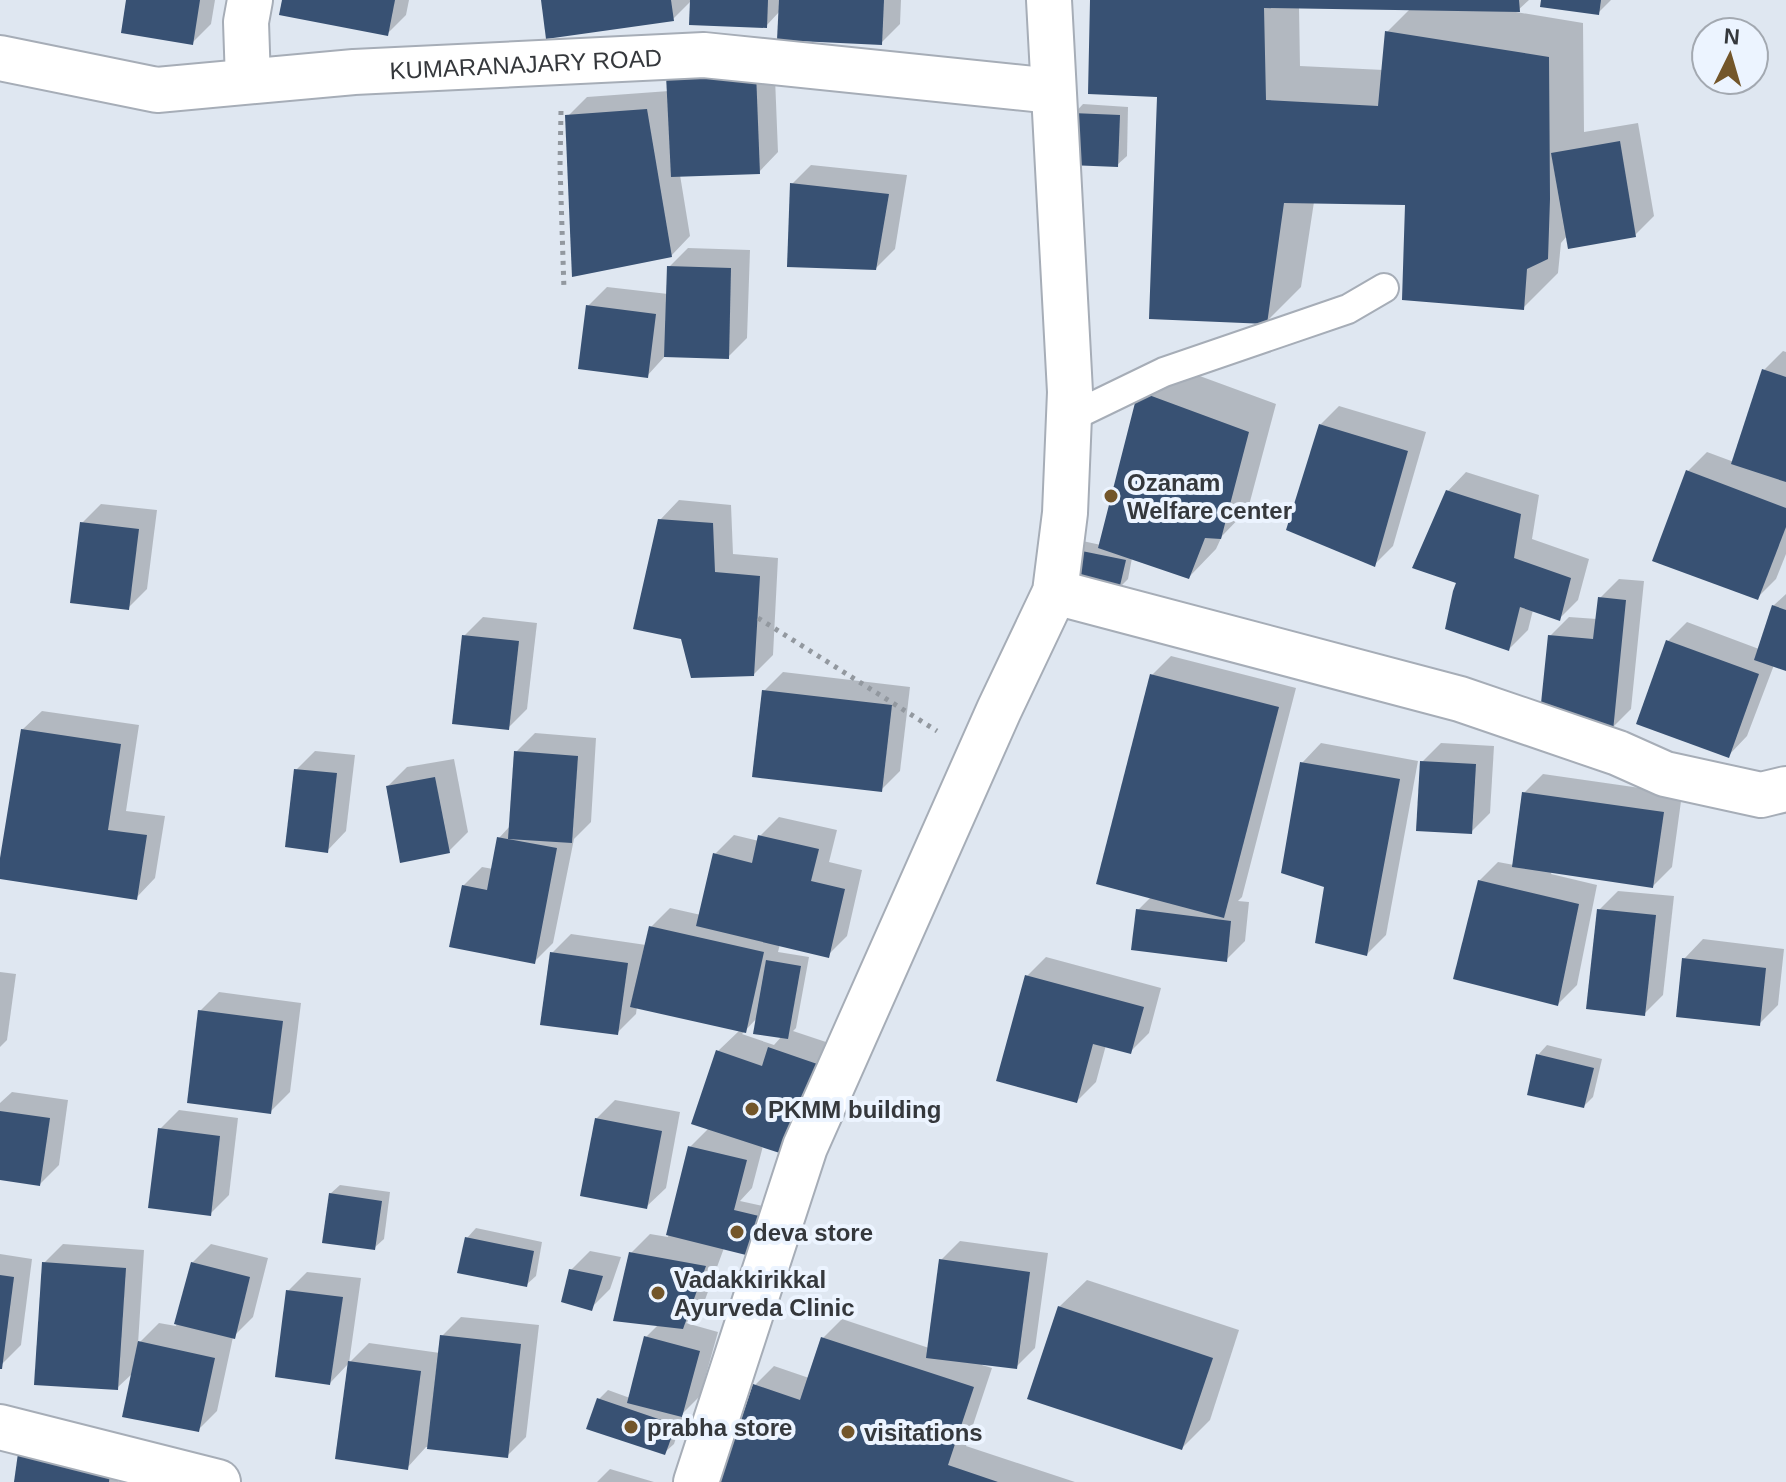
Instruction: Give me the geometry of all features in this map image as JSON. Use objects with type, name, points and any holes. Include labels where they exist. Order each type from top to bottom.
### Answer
[{"type":"street","points":[[248,81],[246,22],[250,0]]},
{"type":"street","points":[[696,1482],[805,1147],[1055,592],[1065,513],[1070,392],[1049,0]]},
{"type":"street","name":"KUMARANAJARY ROAD","points":[[0,58],[157,90],[354,72],[704,55],[1053,91]]},
{"type":"street","points":[[1055,592],[1460,699],[1618,753],[1665,774],[1761,795],[1786,789]]},
{"type":"street","points":[[0,1427],[218,1482]]},
{"type":"lane","points":[[1069,418],[1164,372],[1348,309],[1384,288]]},
{"type":"path","points":[[562,62],[560,166],[564,290]]},
{"type":"path","points":[[758,618],[978,758]]},
{"type":"building","points":[[126,0],[200,0],[193,45],[121,33]]},
{"type":"building","points":[[282,0],[395,0],[388,36],[279,15]]},
{"type":"building","points":[[541,0],[671,0],[674,21],[546,39]]},
{"type":"building","points":[[690,0],[768,0],[767,28],[689,25]]},
{"type":"building","points":[[779,0],[884,0],[882,45],[777,40]]},
{"type":"building","points":[[1090,0],[1519,0],[1520,12],[1264,8],[1266,100],[1378,106],[1385,31],[1549,57],[1548,259],[1527,269],[1524,310],[1402,300],[1405,205],[1284,203],[1267,324],[1149,319],[1157,97],[1088,94]]},
{"type":"building","points":[[1541,0],[1601,0],[1599,15],[1540,7]]},
{"type":"building","points":[[756,72],[760,174],[671,177],[666,75]]},
{"type":"building","points":[[647,109],[672,257],[572,277],[565,115]]},
{"type":"building","points":[[1072,113],[1120,115],[1118,167],[1069,165]]},
{"type":"building","points":[[1620,141],[1636,237],[1568,249],[1551,153]]},
{"type":"building","points":[[790,183],[889,194],[876,270],[787,267]]},
{"type":"building","points":[[667,266],[731,268],[729,359],[664,357]]},
{"type":"building","points":[[586,305],[656,314],[648,378],[578,369]]},
{"type":"building","points":[[1762,369],[1786,377],[1786,482],[1731,464]]},
{"type":"building","points":[[1138,391],[1249,432],[1221,539],[1205,538],[1189,579],[1098,548]]},
{"type":"building","points":[[1319,424],[1408,451],[1375,567],[1286,530]]},
{"type":"building","points":[[1686,470],[1786,508],[1786,527],[1758,600],[1652,561]]},
{"type":"building","points":[[1446,490],[1521,514],[1514,558],[1571,578],[1560,621],[1520,607],[1509,651],[1445,629],[1456,583],[1412,568]]},
{"type":"building","points":[[658,519],[713,523],[715,572],[760,576],[754,676],[691,678],[681,639],[633,629]]},
{"type":"building","points":[[80,522],[139,529],[129,610],[70,603]]},
{"type":"building","points":[[1067,548],[1126,560],[1119,590],[1061,578]]},
{"type":"building","points":[[1598,597],[1626,600],[1613,731],[1539,723],[1548,635],[1593,639]]},
{"type":"building","points":[[1772,605],[1786,610],[1786,671],[1754,660]]},
{"type":"building","points":[[462,635],[519,641],[509,730],[452,724]]},
{"type":"building","points":[[1666,640],[1759,674],[1729,758],[1636,724]]},
{"type":"building","points":[[1150,674],[1279,707],[1224,918],[1096,884]]},
{"type":"building","points":[[762,690],[892,705],[882,792],[752,777]]},
{"type":"building","points":[[21,729],[121,744],[108,830],[147,835],[137,900],[0,879],[0,858]]},
{"type":"building","points":[[514,751],[578,756],[572,843],[508,839]]},
{"type":"building","points":[[1420,761],[1476,764],[1472,834],[1416,831]]},
{"type":"building","points":[[1300,762],[1400,779],[1367,956],[1315,943],[1324,887],[1281,873]]},
{"type":"building","points":[[294,769],[337,773],[328,853],[285,847]]},
{"type":"building","points":[[435,777],[450,853],[400,863],[386,786]]},
{"type":"building","points":[[1522,792],[1664,812],[1653,888],[1512,867]]},
{"type":"building","points":[[758,835],[819,849],[811,881],[845,889],[829,958],[696,926],[713,853],[752,863]]},
{"type":"building","points":[[497,837],[557,848],[535,964],[449,947],[462,885],[487,890]]},
{"type":"building","points":[[1478,880],[1579,904],[1558,1006],[1453,979]]},
{"type":"building","points":[[1136,909],[1231,921],[1227,962],[1131,950]]},
{"type":"building","points":[[1597,909],[1656,915],[1645,1016],[1586,1009]]},
{"type":"building","points":[[649,926],[764,952],[746,1033],[630,1007]]},
{"type":"building","points":[[550,952],[628,963],[618,1035],[540,1025]]},
{"type":"building","points":[[1682,958],[1766,968],[1760,1026],[1676,1017]]},
{"type":"building","points":[[766,960],[801,966],[788,1039],[753,1034]]},
{"type":"building","points":[[1025,975],[1144,1007],[1131,1054],[1093,1044],[1077,1103],[996,1081]]},
{"type":"building","points":[[198,1010],[283,1021],[271,1114],[187,1103]]},
{"type":"building","name":"PKMM building","points":[[768,1047],[823,1066],[792,1157],[691,1124],[716,1050],[762,1066]]},
{"type":"building","points":[[1536,1054],[1594,1068],[1584,1108],[1527,1095]]},
{"type":"building","points":[[0,1111],[50,1118],[40,1186],[0,1180]]},
{"type":"building","points":[[595,1118],[662,1131],[647,1209],[580,1196]]},
{"type":"building","points":[[158,1128],[220,1136],[211,1216],[148,1208]]},
{"type":"building","points":[[688,1146],[747,1160],[734,1210],[759,1216],[750,1256],[666,1235]]},
{"type":"building","points":[[329,1193],[382,1201],[375,1250],[322,1243]]},
{"type":"building","points":[[465,1237],[534,1251],[527,1287],[457,1273]]},
{"type":"building","name":"Vadakkirikkal Ayurveda Clinic","points":[[629,1252],[706,1266],[683,1329],[613,1321]]},
{"type":"building","points":[[939,1259],[1030,1272],[1017,1369],[926,1358]]},
{"type":"building","points":[[42,1262],[126,1268],[118,1390],[34,1385]]},
{"type":"building","points":[[191,1262],[250,1277],[235,1339],[174,1324]]},
{"type":"building","points":[[569,1269],[603,1276],[592,1311],[561,1302]]},
{"type":"building","points":[[0,1275],[14,1277],[2,1369],[0,1369]]},
{"type":"building","points":[[286,1290],[343,1297],[330,1385],[275,1377]]},
{"type":"building","points":[[1058,1306],[1213,1358],[1182,1450],[1027,1399]]},
{"type":"building","points":[[440,1335],[521,1344],[508,1458],[427,1449]]},
{"type":"building","points":[[644,1336],[700,1351],[682,1417],[627,1403]]},
{"type":"building","name":"visitations","points":[[821,1337],[974,1387],[948,1465],[998,1482],[720,1482],[753,1384],[800,1400]]},
{"type":"building","points":[[138,1341],[215,1358],[199,1432],[122,1417]]},
{"type":"building","points":[[348,1361],[421,1371],[408,1470],[335,1459]]},
{"type":"building","name":"prabha store","points":[[597,1398],[676,1425],[665,1455],[586,1429]]},
{"type":"building","points":[[19,1446],[112,1459],[109,1482],[14,1482]]},
{"type":"place","name":"Ozanam Welfare center","points":[[1111,496]]},
{"type":"place","name":"PKMM building","points":[[752,1109]]},
{"type":"place","name":"deva store","points":[[737,1232]]},
{"type":"place","name":"Vadakkirikkal Ayurveda Clinic","points":[[658,1293]]},
{"type":"place","name":"prabha store","points":[[631,1427]]},
{"type":"place","name":"visitations","points":[[848,1432]]}]
